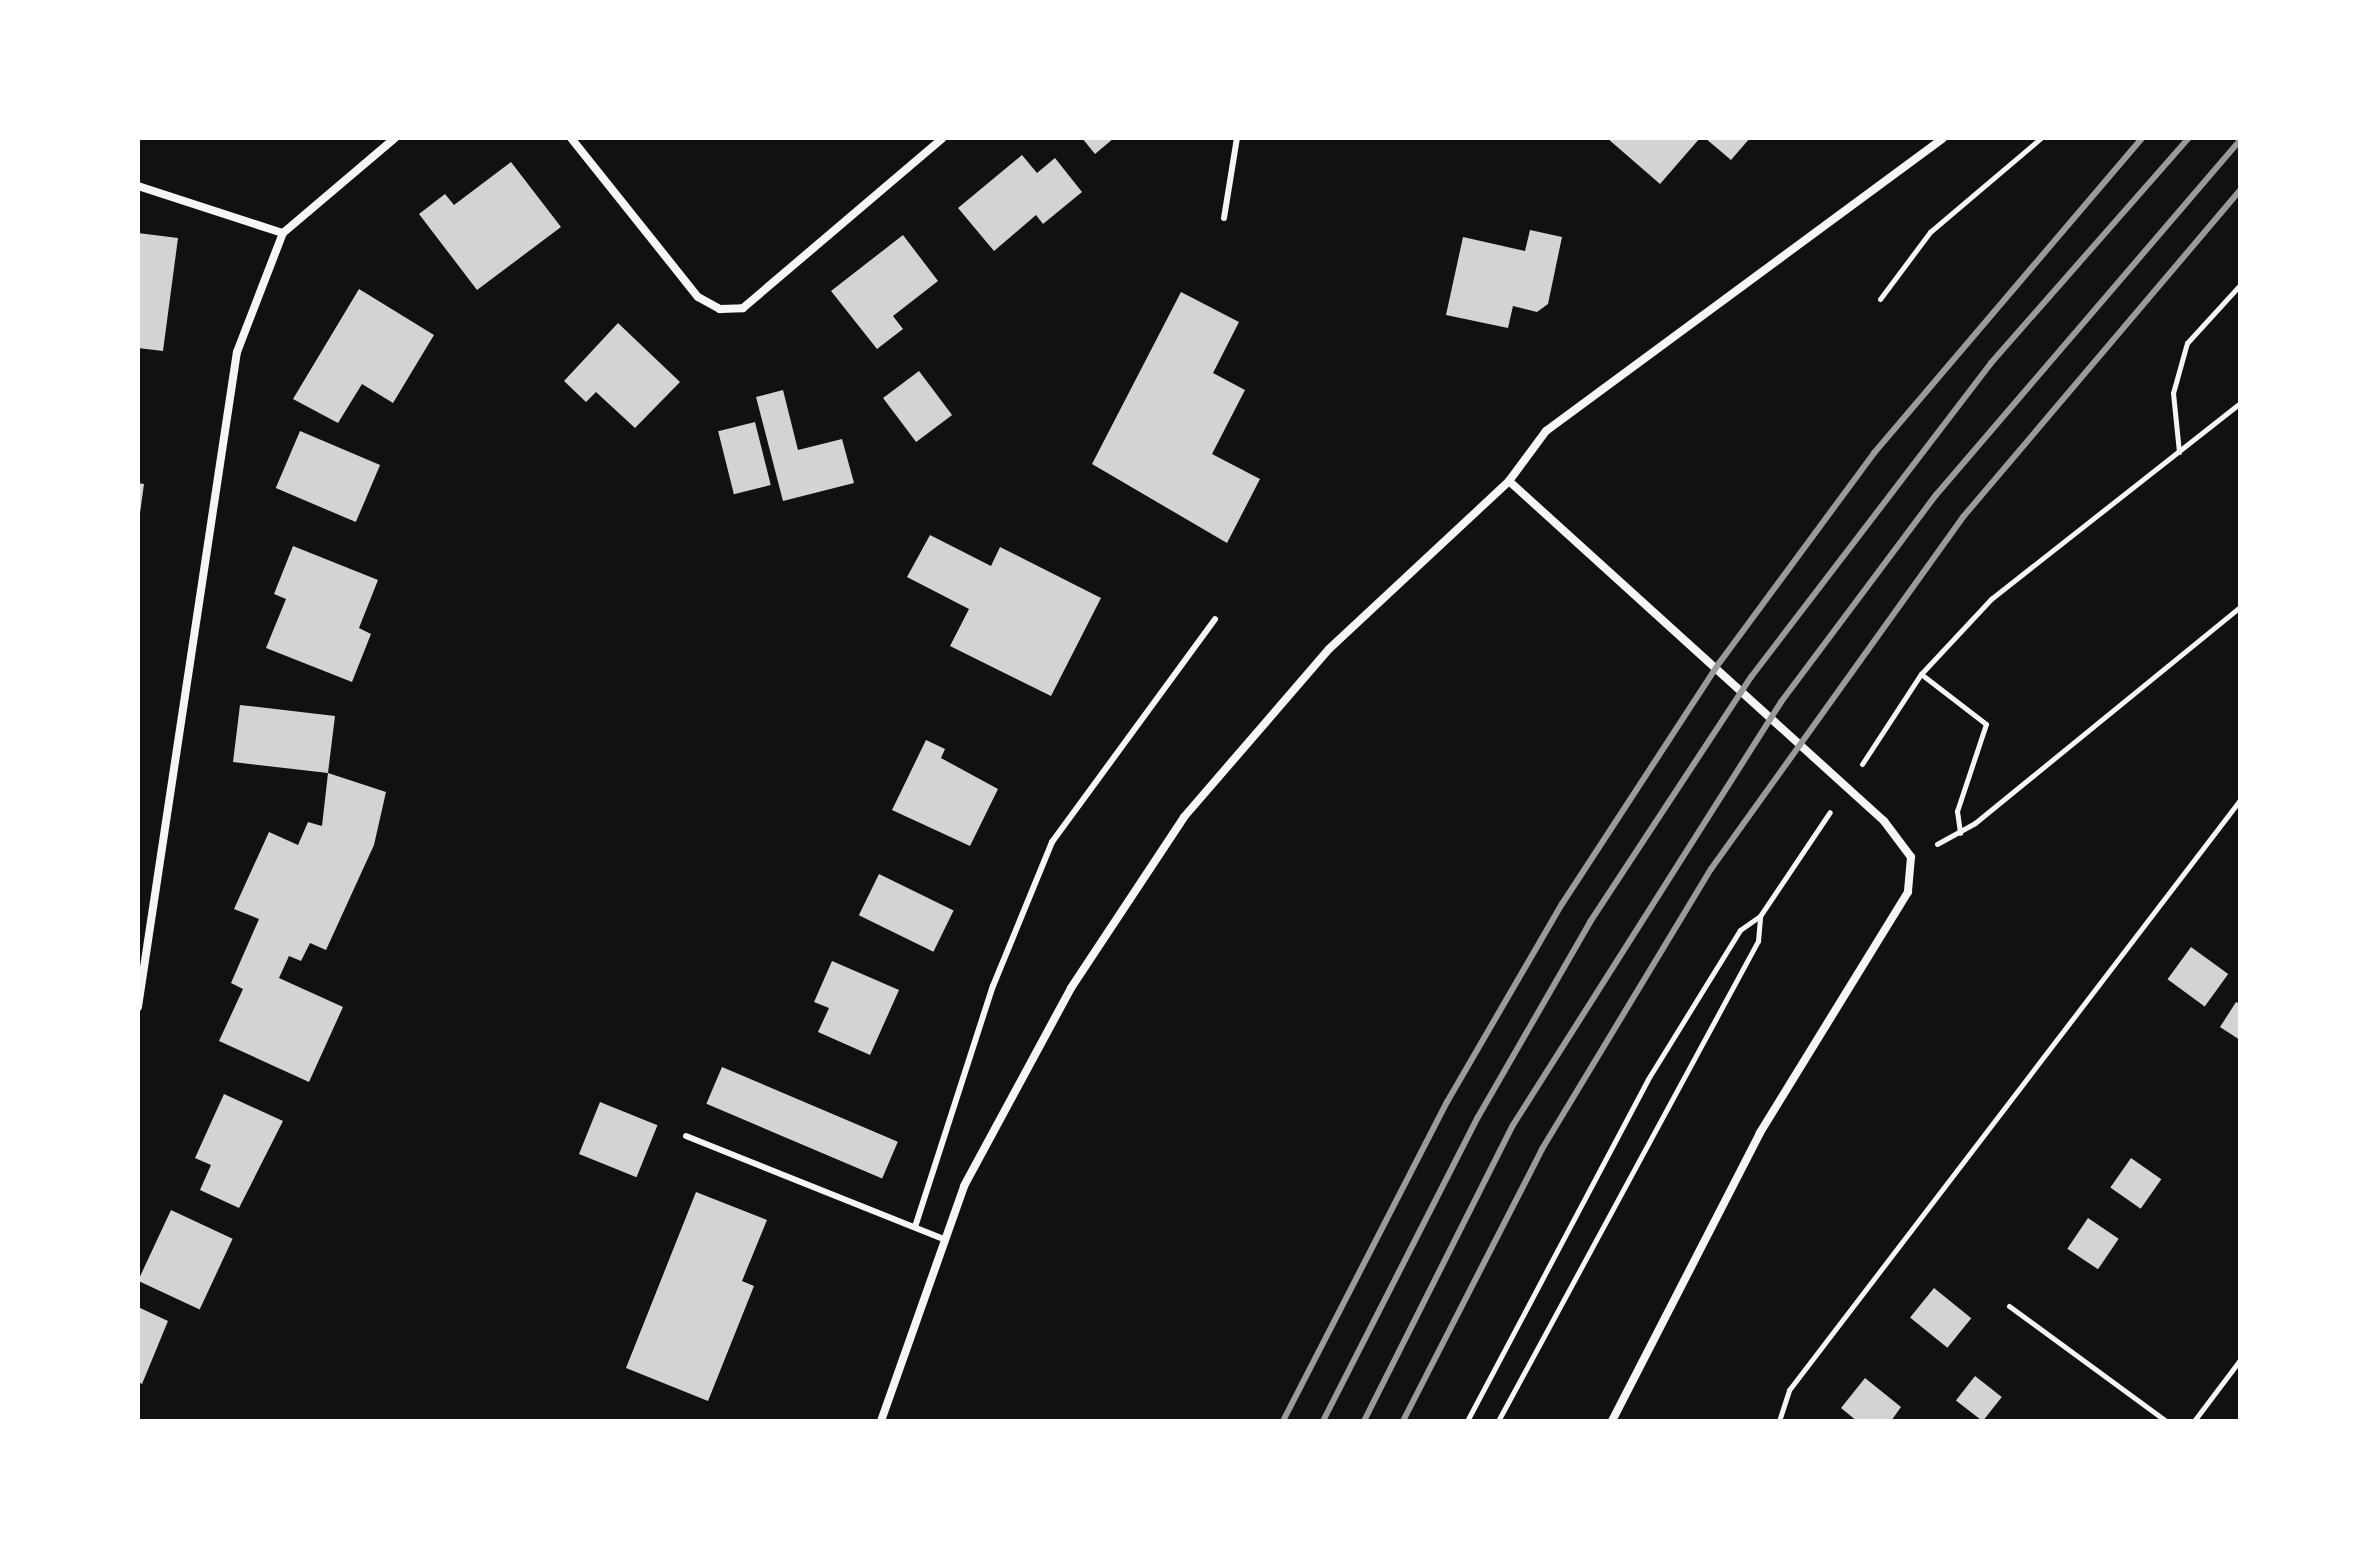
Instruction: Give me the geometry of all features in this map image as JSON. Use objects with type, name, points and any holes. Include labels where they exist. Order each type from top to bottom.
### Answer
[{"type":"street","points":[[138,1007],[226,397],[283,233],[395,138]]},
{"type":"street","points":[[571,138],[698,297],[720,309],[743,308],[943,138]]},
{"type":"street","points":[[881,1421],[943,1239],[1071,988],[1184,817],[1329,649],[1509,481],[1546,431],[1943,138]]},
{"type":"street","points":[[138,186],[283,233]]},
{"type":"street","points":[[1509,481],[1567,537],[1884,821],[1911,857],[1908,892],[1760,1133],[1612,1421]]},
{"type":"lane","points":[[1224,218],[1237,138]]},
{"type":"lane","points":[[915,1227],[993,986],[1052,842],[1215,619]]},
{"type":"lane","points":[[686,1136],[943,1239]]},
{"type":"path","points":[[1880,299],[1930,232],[2041,138]]},
{"type":"path","points":[[2179,452],[2173,393],[2187,343],[2240,285]]},
{"type":"path","points":[[1855,773],[1921,674],[1991,599],[2240,403]]},
{"type":"path","points":[[1921,674],[1986,724],[1957,811],[1960,833],[2240,607]]},
{"type":"path","points":[[1467,1421],[1648,1079],[1740,930],[1760,916],[1839,798]]},
{"type":"path","points":[[1779,1421],[1789,1390],[2240,800]]},
{"type":"path","points":[[1498,1421],[1758,941],[1760,916]]},
{"type":"path","points":[[2009,1306],[2166,1421]]},
{"type":"path","points":[[2194,1421],[2240,1360]]},
{"type":"building","points":[[1082,138],[1114,138],[1095,154]]},
{"type":"building","points":[[1607,138],[1700,138],[1660,184]]},
{"type":"building","points":[[1705,138],[1750,138],[1731,160]]},
{"type":"building","points":[[1022,155],[1037,173],[1055,158],[1082,192],[1043,224],[1036,215],[994,251],[958,208]]},
{"type":"building","points":[[511,162],[561,227],[477,290],[419,214],[445,194],[454,205]]},
{"type":"building","points":[[1530,230],[1562,237],[1548,304],[1537,312],[1513,306],[1508,328],[1446,315],[1463,237],[1525,251]]},
{"type":"building","points":[[138,233],[178,238],[163,351],[138,348]]},
{"type":"building","points":[[903,235],[938,281],[893,316],[903,329],[877,349],[831,291]]},
{"type":"building","points":[[359,289],[434,335],[393,403],[362,384],[338,423],[293,399]]},
{"type":"building","points":[[1181,292],[1239,322],[1213,373],[1245,390],[1212,454],[1260,479],[1227,543],[1092,464]]},
{"type":"building","points":[[618,323],[680,382],[635,428],[596,392],[586,402],[564,381]]},
{"type":"building","points":[[919,371],[952,415],[916,442],[883,398]]},
{"type":"building","points":[[783,390],[798,450],[842,439],[854,483],[783,501],[756,397]]},
{"type":"building","points":[[755,422],[771,485],[734,494],[718,431]]},
{"type":"building","points":[[300,431],[380,465],[356,522],[276,488]]},
{"type":"building","points":[[138,483],[144,484],[140,513],[138,513]]},
{"type":"building","points":[[930,535],[991,566],[1000,547],[1101,598],[1051,696],[950,646],[969,609],[907,577]]},
{"type":"building","points":[[293,546],[378,580],[359,628],[371,634],[352,682],[266,648],[286,599],[274,594]]},
{"type":"building","points":[[240,705],[335,716],[328,773],[233,762]]},
{"type":"building","points":[[926,740],[945,749],[941,758],[998,789],[970,846],[892,810]]},
{"type":"building","points":[[328,773],[386,792],[374,845],[326,950],[310,943],[301,961],[289,956],[279,978],[343,1007],[309,1082],[219,1041],[243,989],[231,983],[259,919],[234,909],[269,832],[298,845],[308,822],[322,826]]},
{"type":"building","points":[[879,874],[954,910],[933,952],[859,915]]},
{"type":"building","points":[[2191,947],[2228,974],[2205,1006],[2167,979]]},
{"type":"building","points":[[832,961],[899,990],[870,1055],[818,1032],[829,1008],[814,1002]]},
{"type":"building","points":[[2236,1002],[2240,1004],[2240,1040],[2220,1027]]},
{"type":"building","points":[[722,1067],[898,1142],[882,1178],[706,1104]]},
{"type":"building","points":[[224,1094],[283,1121],[239,1208],[200,1190],[211,1165],[195,1158]]},
{"type":"building","points":[[600,1102],[657,1125],[637,1177],[579,1154]]},
{"type":"building","points":[[2131,1158],[2161,1179],[2141,1209],[2110,1187]]},
{"type":"building","points":[[696,1192],[767,1220],[742,1281],[754,1286],[708,1401],[626,1368]]},
{"type":"building","points":[[171,1210],[233,1239],[200,1309],[138,1281]]},
{"type":"building","points":[[2088,1218],[2119,1239],[2098,1269],[2067,1249]]},
{"type":"building","points":[[1934,1288],[1971,1318],[1947,1348],[1910,1318]]},
{"type":"building","points":[[138,1307],[168,1321],[142,1384],[138,1382]]},
{"type":"building","points":[[1975,1376],[2002,1397],[1983,1421],[1956,1400]]},
{"type":"building","points":[[1865,1378],[1901,1407],[1891,1421],[1857,1421],[1841,1408]]},
{"type":"railway","points":[[1283,1421],[1447,1102],[1562,904],[1720,662],[1874,453],[2142,138]]},
{"type":"railway","points":[[1323,1421],[1478,1117],[1590,922],[1751,677],[1991,363],[2189,138]]},
{"type":"railway","points":[[1364,1421],[1513,1125],[1781,702],[1936,495],[2240,140]]},
{"type":"railway","points":[[1403,1421],[1542,1149],[1711,869],[1963,517],[2240,190]]}]
